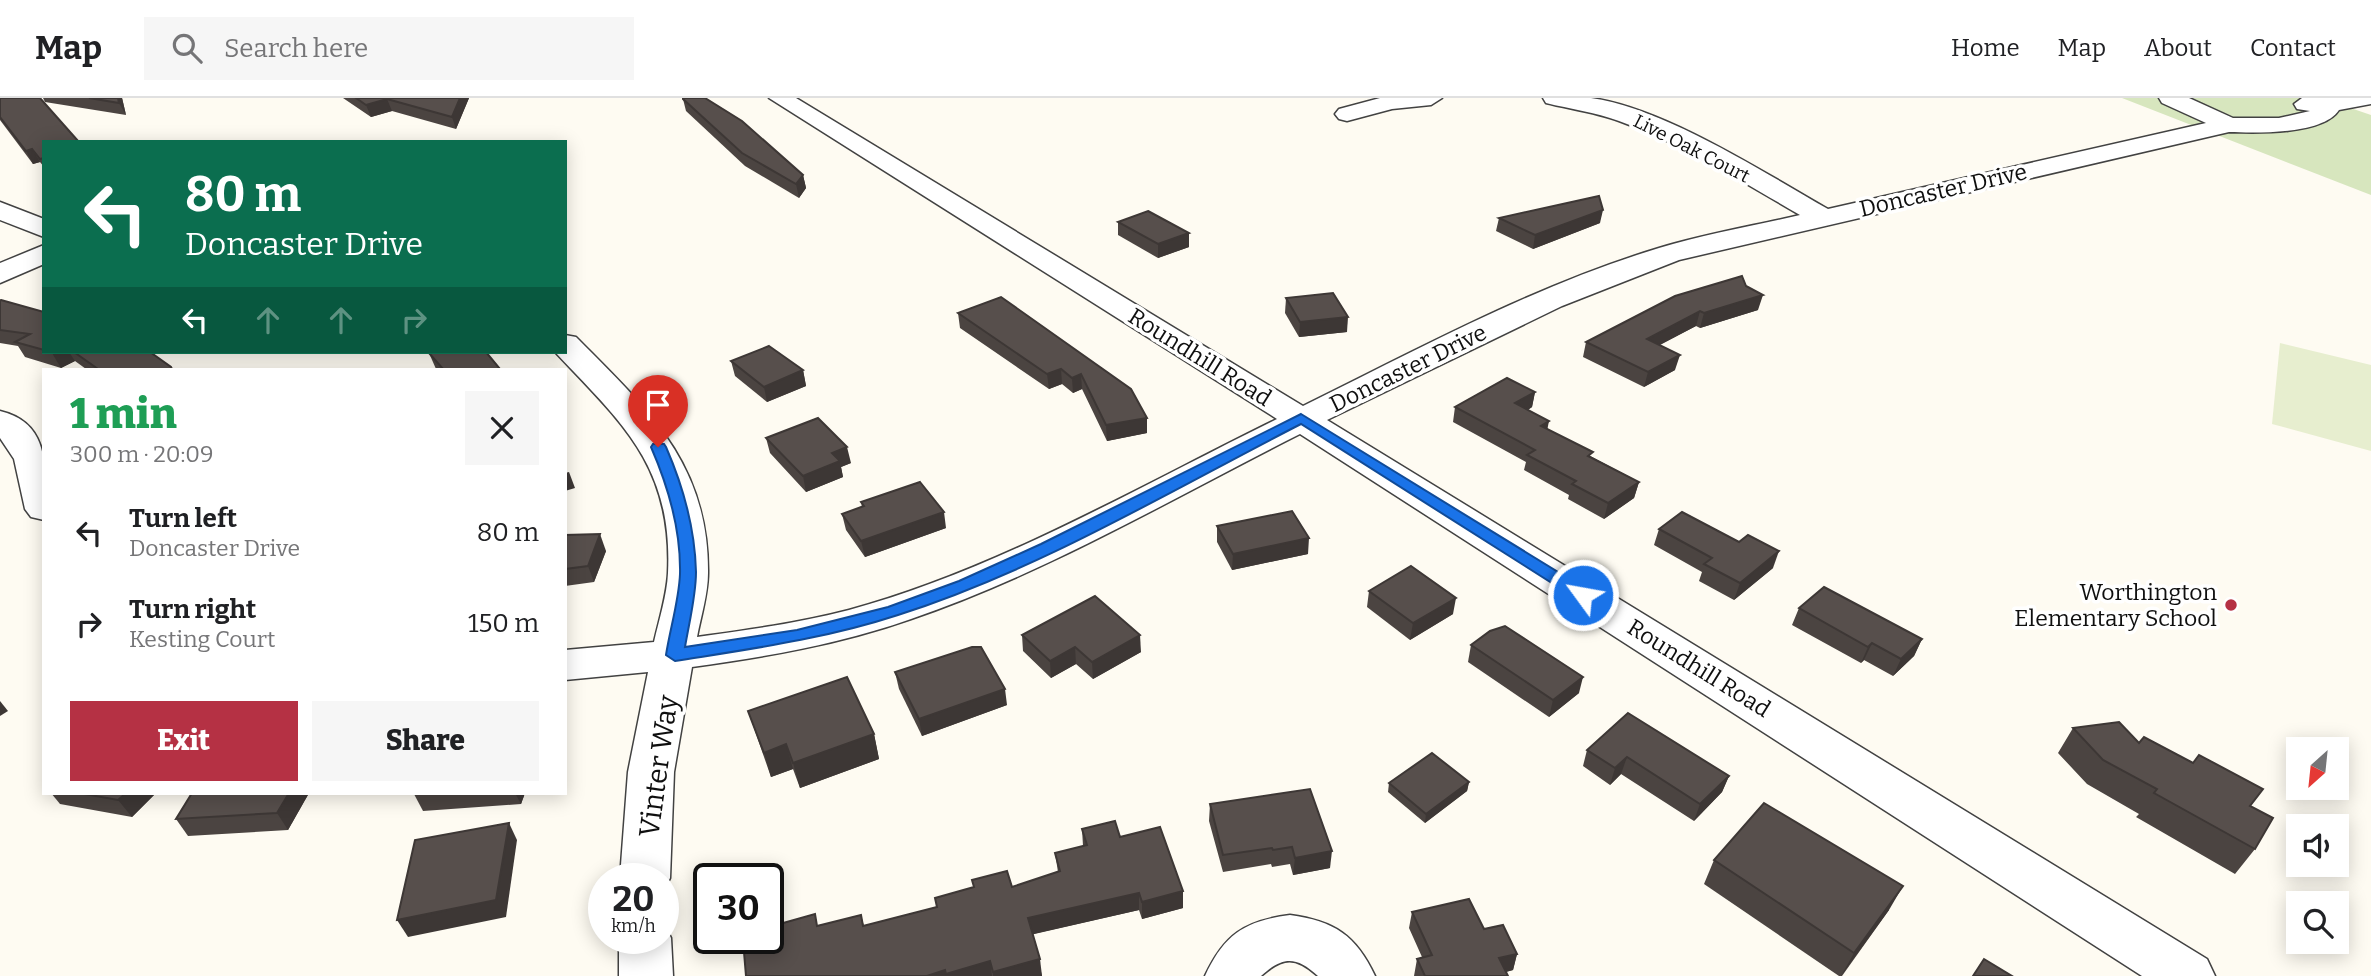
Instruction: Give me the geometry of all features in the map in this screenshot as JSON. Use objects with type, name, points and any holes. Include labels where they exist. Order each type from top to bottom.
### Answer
[{"type":"street","name":"Roundhill Road","points":[[780,98],[1301,419],[2188,976]]},
{"type":"street","points":[[1347,114],[1391,102],[1431,98]]},
{"type":"street","name":"Live Oak Court","points":[[1554,98],[1593,105],[1654,125],[1822,217]]},
{"type":"street","points":[[2170,98],[2230,125]]},
{"type":"street","name":"Doncaster Drive","points":[[567,665],[675,655],[797,636],[893,611],[964,585],[1046,548],[1301,419],[1613,272],[1671,253],[2230,125],[2259,127],[2298,123],[2326,113],[2331,104],[2369,98]]},
{"type":"street","points":[[0,210],[42,228]]},
{"type":"street","points":[[0,274],[42,254]]},
{"type":"street","name":"Vinter Way","points":[[567,346],[629,410],[658,447],[674,481],[684,528],[688,574],[675,655],[651,772],[646,863]]},
{"type":"street","points":[[0,421],[13,428],[33,456],[42,499]]},
{"type":"street","points":[[1233,976],[1238,962],[1252,947],[1270,939],[1287,937],[1307,940],[1327,949],[1344,967],[1348,976]]},
{"type":"street","points":[[645,954],[646,976]]},
{"type":"green space","points":[[2122,98],[2321,98],[2371,115],[2371,195]]},
{"type":"green space","points":[[2280,343],[2371,365],[2371,451],[2272,424]]},
{"type":"building","points":[[0,98],[40,98],[77,140],[42,140],[40,159],[32,149],[26,151],[0,117]]},
{"type":"building","points":[[89,98],[118,98],[119,103]]},
{"type":"building","points":[[356,98],[460,98],[452,117],[387,99],[366,105]]},
{"type":"building","points":[[683,98],[705,98],[742,121],[803,175],[796,184],[742,153]]},
{"type":"building","points":[[1599,196],[1603,210],[1535,235],[1499,218]]},
{"type":"building","points":[[1148,211],[1189,233],[1158,244],[1118,222]]},
{"type":"building","points":[[1742,276],[1746,286],[1763,295],[1704,313],[1700,311],[1647,339],[1680,355],[1648,372],[1586,342],[1675,296]]},
{"type":"building","points":[[1333,293],[1348,317],[1300,322],[1286,298]]},
{"type":"building","points":[[1001,297],[1131,389],[1147,418],[1106,425],[1081,374],[1072,378],[1061,369],[1047,374],[958,313]]},
{"type":"building","points":[[0,301],[42,311],[42,349],[15,342],[30,334],[0,330]]},
{"type":"building","points":[[769,346],[803,370],[764,387],[731,361]]},
{"type":"building","points":[[77,354],[153,354],[172,368],[97,368]]},
{"type":"building","points":[[430,354],[488,354],[499,368],[442,368]]},
{"type":"building","points":[[1507,378],[1535,392],[1515,403],[1549,421],[1541,426],[1593,452],[1588,456],[1639,482],[1608,503],[1572,484],[1576,481],[1527,455],[1535,450],[1455,407]]},
{"type":"building","points":[[818,418],[847,447],[832,453],[840,461],[803,476],[766,438]]},
{"type":"building","points":[[920,482],[944,512],[861,541],[842,514],[864,506],[861,502]]},
{"type":"building","points":[[1292,511],[1309,538],[1233,554],[1217,526]]},
{"type":"building","points":[[1682,512],[1739,542],[1748,535],[1779,551],[1740,583],[1704,564],[1712,558],[1659,529]]},
{"type":"building","points":[[600,534],[588,566],[567,569],[567,535]]},
{"type":"building","points":[[1411,566],[1456,598],[1413,623],[1369,591]]},
{"type":"building","points":[[1824,587],[1922,639],[1901,659],[1872,643],[1868,647],[1799,608]]},
{"type":"building","points":[[1095,596],[1140,635],[1092,662],[1075,647],[1050,661],[1022,635]]},
{"type":"building","points":[[1505,626],[1583,677],[1553,700],[1471,645],[1490,631]]},
{"type":"building","points":[[972,647],[981,647],[1005,689],[919,719],[895,672]]},
{"type":"building","points":[[847,677],[874,734],[793,763],[786,744],[764,753],[748,711]]},
{"type":"building","points":[[1628,713],[1729,776],[1700,804],[1627,757],[1615,768],[1587,750]]},
{"type":"building","points":[[2119,722],[2139,743],[2144,737],[2193,763],[2199,755],[2263,789],[2250,806],[2273,818],[2255,849],[2154,793],[2157,789],[2103,760],[2073,728]]},
{"type":"building","points":[[1432,753],[1469,782],[1426,814],[1389,783]]},
{"type":"building","points":[[1310,789],[1332,851],[1295,858],[1292,847],[1223,855],[1210,804]]},
{"type":"building","points":[[90,795],[124,795],[118,800]]},
{"type":"building","points":[[191,795],[288,795],[277,813],[176,819]]},
{"type":"building","points":[[1764,803],[1903,886],[1854,953],[1714,860]]},
{"type":"building","points":[[1115,821],[1120,837],[1160,827],[1183,891],[1142,902],[1139,893],[1028,918],[1040,959],[993,972],[990,961],[946,974],[945,970],[927,976],[746,976],[744,954],[784,954],[784,923],[815,914],[817,926],[861,915],[863,926],[937,907],[935,898],[974,887],[972,880],[1007,871],[1012,887],[1060,871],[1055,853],[1087,845],[1082,829]]},
{"type":"building","points":[[509,823],[496,900],[397,920],[415,840]]},
{"type":"building","points":[[1469,899],[1484,929],[1503,925],[1517,954],[1499,958],[1508,976],[1425,976],[1417,959],[1432,955],[1412,912]]},
{"type":"building","points":[[1984,959],[2012,976],[1973,976]]},
{"type":"place","name":"Worthington Elementary School","points":[[2231,605]]},
{"type":"route","points":[[658,447],[674,481],[684,528],[688,574],[675,655],[797,636],[893,611],[964,585],[1046,548],[1301,419],[1583,595]]}]
